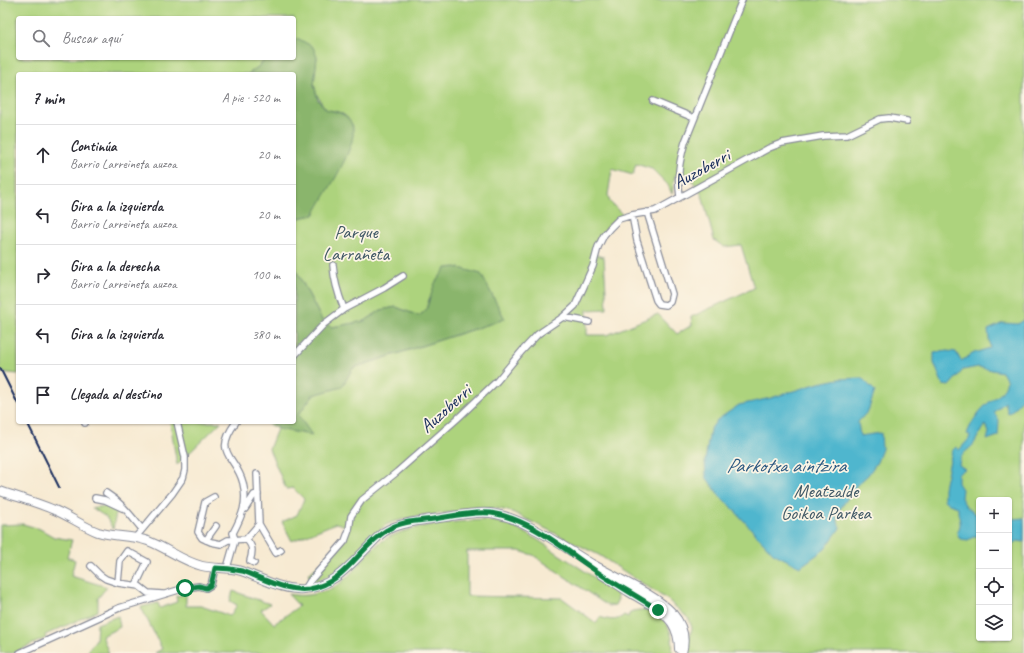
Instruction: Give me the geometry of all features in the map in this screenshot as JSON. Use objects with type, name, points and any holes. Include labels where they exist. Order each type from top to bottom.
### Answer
[{"type":"street","points":[[680,197],[678,179],[680,158],[694,118],[742,0]]},
{"type":"street","points":[[653,101],[694,118]]},
{"type":"street","name":"Auzoberri","points":[[305,589],[310,581],[345,541],[351,516],[362,500],[397,472],[497,381],[538,334],[563,317],[575,306],[604,235],[619,220],[632,215],[655,211],[769,148],[782,143],[823,136],[847,134],[880,119],[889,118],[907,121]]},
{"type":"street","points":[[632,215],[637,241],[656,300],[659,304],[666,305],[670,302],[672,294],[647,212]]},
{"type":"street","points":[[333,265],[334,280],[344,309]]},
{"type":"street","points":[[296,354],[324,324],[344,309],[384,288],[402,276]]},
{"type":"street","points":[[563,317],[589,322]]},
{"type":"street","points":[[135,538],[172,494],[183,478],[185,470],[185,457],[177,424]]},
{"type":"street","points":[[235,424],[229,433],[225,449],[243,482],[245,504],[244,512]]},
{"type":"street","points":[[257,474],[259,524],[276,553],[281,550]]},
{"type":"street","points":[[0,491],[52,508],[98,532],[149,541],[187,562],[204,567],[226,568],[241,571],[293,589],[305,589],[322,585],[336,577],[350,566],[380,535],[392,527],[406,523],[468,514],[489,513],[509,517],[551,539],[602,570],[639,589],[670,610],[676,617],[683,632],[684,642],[680,653]]},
{"type":"street","points":[[106,494],[112,497],[126,510],[142,529]]},
{"type":"street","points":[[226,568],[235,540],[233,533],[254,495],[258,494]]},
{"type":"street","points":[[214,497],[205,502],[200,509],[198,532],[202,538],[221,544],[228,540],[246,539],[259,524]]},
{"type":"street","points":[[95,498],[126,510]]},
{"type":"street","points":[[206,540],[216,526]]},
{"type":"street","points":[[246,539],[253,549],[250,561],[254,563]]},
{"type":"street","points":[[118,583],[120,561],[127,551],[147,562],[136,585]]},
{"type":"street","points":[[91,566],[100,575],[118,583],[136,585],[148,592],[155,594],[161,593],[164,595]]},
{"type":"street","points":[[20,653],[119,608],[185,588],[199,586],[206,588],[211,585],[215,568]]},
{"type":"green space","points":[[0,0],[1024,0],[1024,653],[685,653],[692,628],[689,619],[668,600],[599,555],[512,512],[493,508],[413,517],[393,522],[386,525],[376,533],[352,560],[342,568],[331,575],[312,583],[308,574],[332,553],[344,533],[346,526],[336,523],[292,541],[282,522],[297,515],[304,499],[293,488],[286,489],[269,449],[277,429],[268,424],[274,424],[278,429],[311,435],[298,415],[313,395],[342,386],[353,368],[505,319],[429,299],[426,310],[419,316],[396,307],[381,310],[365,321],[332,327],[324,324],[296,270],[296,219],[314,215],[353,126],[342,114],[336,111],[327,110],[318,97],[314,85],[317,57],[299,39],[296,38],[296,16],[16,16],[16,60],[264,60],[251,72],[16,72],[16,374],[0,372]],"holes":[[[636,164],[652,169],[668,185],[672,194],[675,175],[688,174],[702,195],[714,240],[724,247],[741,245],[754,288],[691,317],[692,325],[677,334],[658,314],[607,335],[587,335],[587,310],[607,309],[604,257],[592,254],[604,231],[612,222],[623,215],[610,202],[608,195],[612,169],[633,175]]]},
{"type":"green space","points":[[296,38],[313,47],[317,57],[314,85],[318,100],[327,110],[341,113],[349,119],[353,127],[353,136],[346,157],[314,215],[296,219],[296,72],[251,72],[264,60],[296,60]]},
{"type":"green space","points":[[456,267],[481,274],[505,319],[353,368],[342,387],[313,395],[298,415],[312,435],[278,429],[274,424],[296,424],[296,270],[324,324],[332,327],[365,321],[381,310],[396,307],[419,316],[426,310],[435,283],[446,268]]},
{"type":"green space","points":[[170,424],[219,424],[177,465]]},
{"type":"green space","points":[[106,506],[127,515],[116,513],[113,529],[106,517],[92,508]]},
{"type":"green space","points":[[483,520],[494,521],[514,527],[533,537],[608,587],[617,594],[618,599],[615,605],[608,606],[533,555],[519,551],[467,551],[467,596],[562,598],[596,623],[600,617],[615,620],[624,615],[628,617],[630,612],[640,610],[649,611],[657,614],[668,626],[671,634],[672,653],[155,653],[162,649],[141,607],[158,603],[160,608],[177,602],[176,596],[186,594],[186,606],[201,606],[230,616],[237,605],[230,601],[233,591],[270,604],[261,610],[274,624],[299,606],[288,594],[306,595],[332,589],[347,577],[374,548],[389,537],[423,526]]},
{"type":"green space","points":[[23,524],[40,529],[54,537],[72,540],[67,557],[75,560],[71,576],[107,587],[98,598],[98,611],[45,635],[46,638],[13,653],[0,653],[0,525]]},
{"type":"green space","points":[[118,616],[120,627],[102,636],[109,653],[87,653],[96,639],[97,624]]},
{"type":"water","points":[[1024,320],[1024,395],[1017,406],[1008,414],[1005,402],[994,412],[999,420],[998,436],[987,440],[989,432],[985,425],[973,445],[961,457],[959,465],[965,469],[958,474],[958,483],[962,489],[961,498],[966,506],[976,514],[976,536],[968,540],[960,539],[957,533],[960,526],[958,507],[949,504],[944,500],[944,488],[952,451],[956,447],[959,450],[969,439],[970,435],[967,434],[975,418],[984,407],[1001,393],[1007,381],[1002,372],[978,367],[963,370],[949,386],[943,385],[934,363],[934,353],[947,351],[956,352],[961,361],[974,353],[990,348],[988,330],[1003,323],[1018,324]]},
{"type":"water","name":"Parkotxa aintzira","points":[[862,378],[875,391],[868,411],[858,422],[860,436],[881,433],[882,449],[877,462],[868,475],[856,486],[836,515],[840,528],[825,549],[800,567],[773,553],[719,495],[706,477],[705,461],[710,430],[717,420],[739,405],[771,398],[819,383],[839,379]]},
{"type":"water","points":[[1012,518],[1024,518],[1024,542],[1018,541],[1012,544]]},
{"type":"railway","points":[[0,368],[16,400]]},
{"type":"railway","points":[[28,424],[59,487]]},
{"type":"route","points":[[185,588],[199,586],[206,588],[211,585],[215,568],[226,568],[241,571],[289,588],[312,588],[328,582],[344,571],[380,535],[392,527],[406,523],[468,514],[489,513],[509,517],[532,528],[658,610]]},
{"type":"park label","name":"Parque Larrañeta","points":[[356,242]]},
{"type":"park label","name":"Meatzalde Goikoa Parkea","points":[[826,501]]}]
